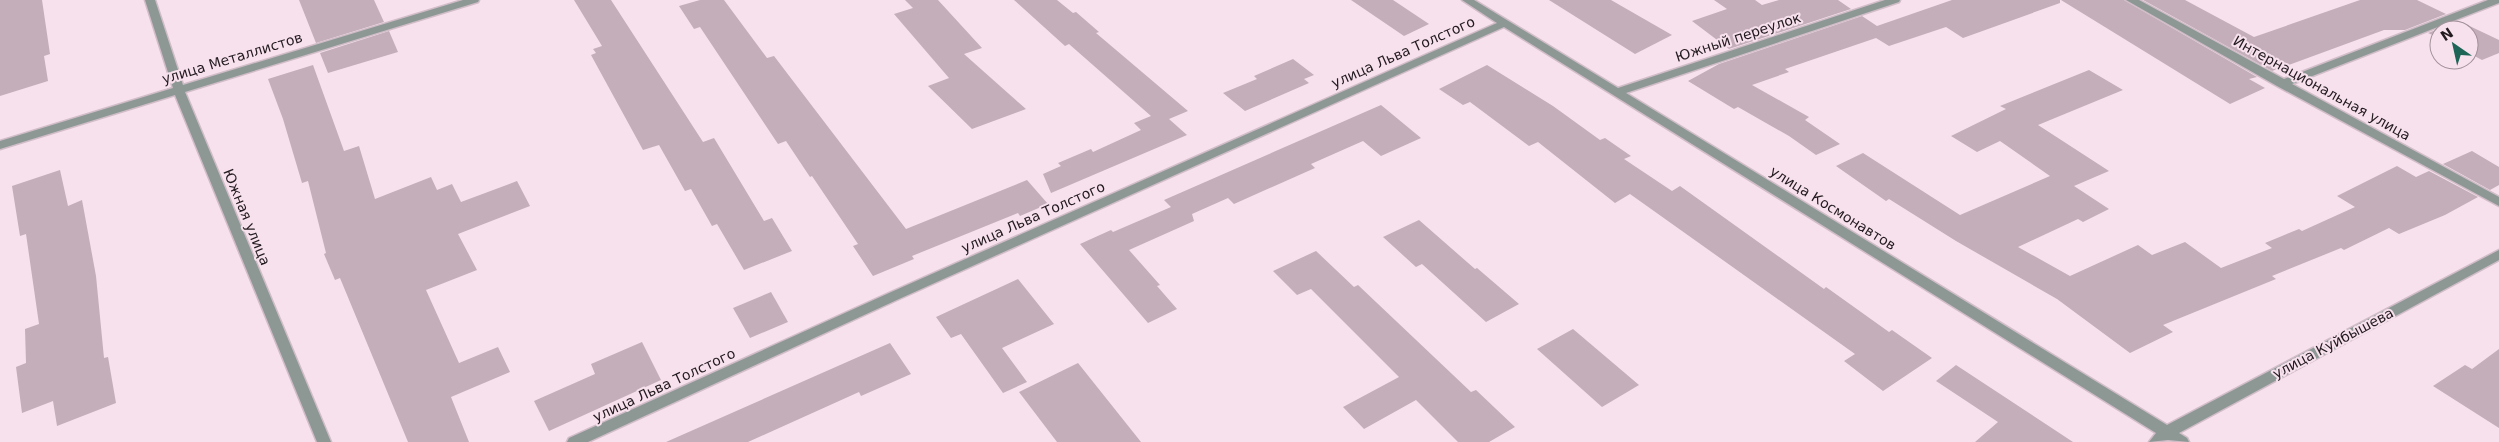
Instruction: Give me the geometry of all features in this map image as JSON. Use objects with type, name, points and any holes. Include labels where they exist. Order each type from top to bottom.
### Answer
[{"type":"street","name":"Южная улица","points":[[150,0],[179,90],[324,442]]},
{"type":"street","name":"улица Металлистов","points":[[0,145],[474,0]]},
{"type":"street","name":"улица Космонавтов","points":[[1467,0],[1618,92],[2161,437],[2182,442]]},
{"type":"street","name":"Южный переулок","points":[[1618,92],[1895,0]]},
{"type":"street","name":"Интернациональная улица","points":[[2131,0],[2499,202]]},
{"type":"street","points":[[2281,84],[2497,0]]},
{"type":"street","name":"улица Льва Толстого","points":[[574,442],[894,296],[1505,23]]},
{"type":"street","name":"улица Куйбышева","points":[[2161,437],[2499,254]]},
{"type":"building","points":[[0,0],[42,0],[50,54],[44,56],[48,81],[0,96]]},
{"type":"building","points":[[299,0],[374,0],[384,22],[316,43]]},
{"type":"building","points":[[574,0],[611,0],[703,142],[714,138],[764,221],[772,218],[792,251],[744,270],[717,224],[712,226],[691,189],[685,191],[659,145],[643,150],[591,55],[596,53],[593,49],[602,46]]},
{"type":"building","points":[[700,0],[724,0],[767,58],[774,56],[906,229],[1027,180],[1048,204],[1020,216],[1018,213],[912,256],[914,259],[873,276],[853,246],[858,244],[812,176],[810,177],[786,141],[778,144],[700,27],[694,29],[679,6]]},
{"type":"building","points":[[905,0],[938,0],[982,48],[964,54],[1026,109],[972,129],[928,86],[949,78],[894,14],[913,8]]},
{"type":"building","points":[[1014,0],[1057,0],[1073,13],[1076,12],[1099,32],[1096,33],[1188,111],[1169,119],[1187,135],[1051,193],[1043,174],[1061,166],[1058,163],[1091,149],[1093,152],[1141,130],[1134,123],[1151,116],[1069,44],[1065,46]]},
{"type":"building","points":[[1351,0],[1393,0],[1429,24],[1404,36]]},
{"type":"building","points":[[1549,0],[1611,0],[1672,35],[1635,54]]},
{"type":"building","points":[[1714,0],[1755,0],[1762,5],[1779,0],[1838,0],[1851,9],[1729,49],[1692,21],[1727,9]]},
{"type":"building","points":[[1952,0],[2060,0],[2060,3],[1963,38],[1946,27],[1889,46],[1876,38],[1785,69],[1789,72],[1752,85],[1809,117],[1805,120],[1840,144],[1816,155],[1789,136],[1738,107],[1734,109],[1688,81],[1719,64],[1862,16],[1877,26]]},
{"type":"building","points":[[2061,0],[2124,0],[2257,77],[2249,79],[2265,88],[2230,104]]},
{"type":"building","points":[[2143,0],[2185,0],[2254,37],[2360,0],[2417,0],[2446,14],[2405,30],[2384,30],[2272,71]]},
{"type":"building","points":[[2479,30],[2499,40],[2499,53],[2482,60],[2479,58]]},
{"type":"building","points":[[389,31],[398,52],[328,73],[320,53]]},
{"type":"building","points":[[1293,59],[1314,75],[1304,79],[1309,83],[1245,111],[1223,93],[1257,79],[1254,76]]},
{"type":"building","points":[[313,65],[344,151],[359,146],[375,199],[431,177],[437,190],[452,184],[461,202],[517,181],[530,206],[458,234],[477,270],[426,290],[459,363],[498,347],[510,372],[451,397],[469,442],[408,442],[340,278],[335,280],[324,254],[326,253],[308,181],[302,183],[283,119],[268,79]]},
{"type":"building","points":[[1487,65],[1553,106],[1600,140],[1605,138],[1631,156],[1624,159],[1672,191],[1680,186],[1824,289],[1826,287],[1889,332],[1892,330],[1932,358],[1883,391],[1844,361],[1855,354],[1630,194],[1615,203],[1538,142],[1529,146],[1470,102],[1463,105],[1439,89]]},
{"type":"building","points":[[2089,70],[2123,90],[2038,125],[2109,171],[2074,186],[2109,209],[2083,222],[2078,219],[2018,247],[2070,276],[2138,245],[2152,255],[2185,242],[2221,268],[2272,248],[2265,243],[2299,229],[2302,231],[2355,207],[2337,196],[2397,166],[2416,177],[2429,171],[2478,197],[2445,215],[2399,234],[2389,228],[2344,250],[2341,248],[2272,276],[2276,279],[2163,325],[2173,332],[2130,353],[2057,299],[1956,241],[1889,199],[1886,201],[1836,166],[1863,153],[1960,215],[2050,176],[2000,141],[1977,152],[1951,136],[2006,109],[2000,106]]},
{"type":"building","points":[[1381,105],[1421,138],[1381,156],[1363,141],[1311,164],[1315,168],[1234,204],[1228,198],[1192,214],[1194,221],[1129,250],[1160,285],[1157,286],[1177,309],[1148,323],[1080,244],[1171,207],[1164,200]]},
{"type":"building","points":[[2472,151],[2499,167],[2499,185],[2490,190],[2443,164]]},
{"type":"building","points":[[60,170],[68,206],[82,200],[96,276],[104,358],[108,357],[116,403],[57,426],[53,401],[22,413],[16,367],[26,363],[25,329],[39,324],[26,234],[20,236],[12,186]]},
{"type":"building","points":[[1419,220],[1475,269],[1477,268],[1519,304],[1486,322],[1422,264],[1416,267],[1383,237]]},
{"type":"building","points":[[1316,251],[1354,287],[1358,285],[1471,392],[1476,390],[1515,427],[1489,442],[1458,442],[1416,400],[1364,429],[1343,407],[1399,377],[1311,289],[1297,295],[1273,271]]},
{"type":"building","points":[[1018,279],[1054,324],[1002,348],[1027,382],[1003,393],[961,334],[951,338],[936,317]]},
{"type":"building","points":[[771,292],[788,322],[750,338],[733,308]]},
{"type":"building","points":[[1573,329],[1639,385],[1602,407],[1537,349]]},
{"type":"building","points":[[642,342],[661,380],[549,431],[534,401],[595,374],[591,364]]},
{"type":"building","points":[[890,343],[911,374],[861,396],[859,392],[748,442],[666,442]]},
{"type":"building","points":[[2499,349],[2499,428],[2433,386],[2465,365],[2472,369]]},
{"type":"building","points":[[1078,363],[1141,442],[1057,442],[1019,392]]},
{"type":"building","points":[[1956,365],[2073,442],[1975,442],[1998,422],[1936,381]]}]
